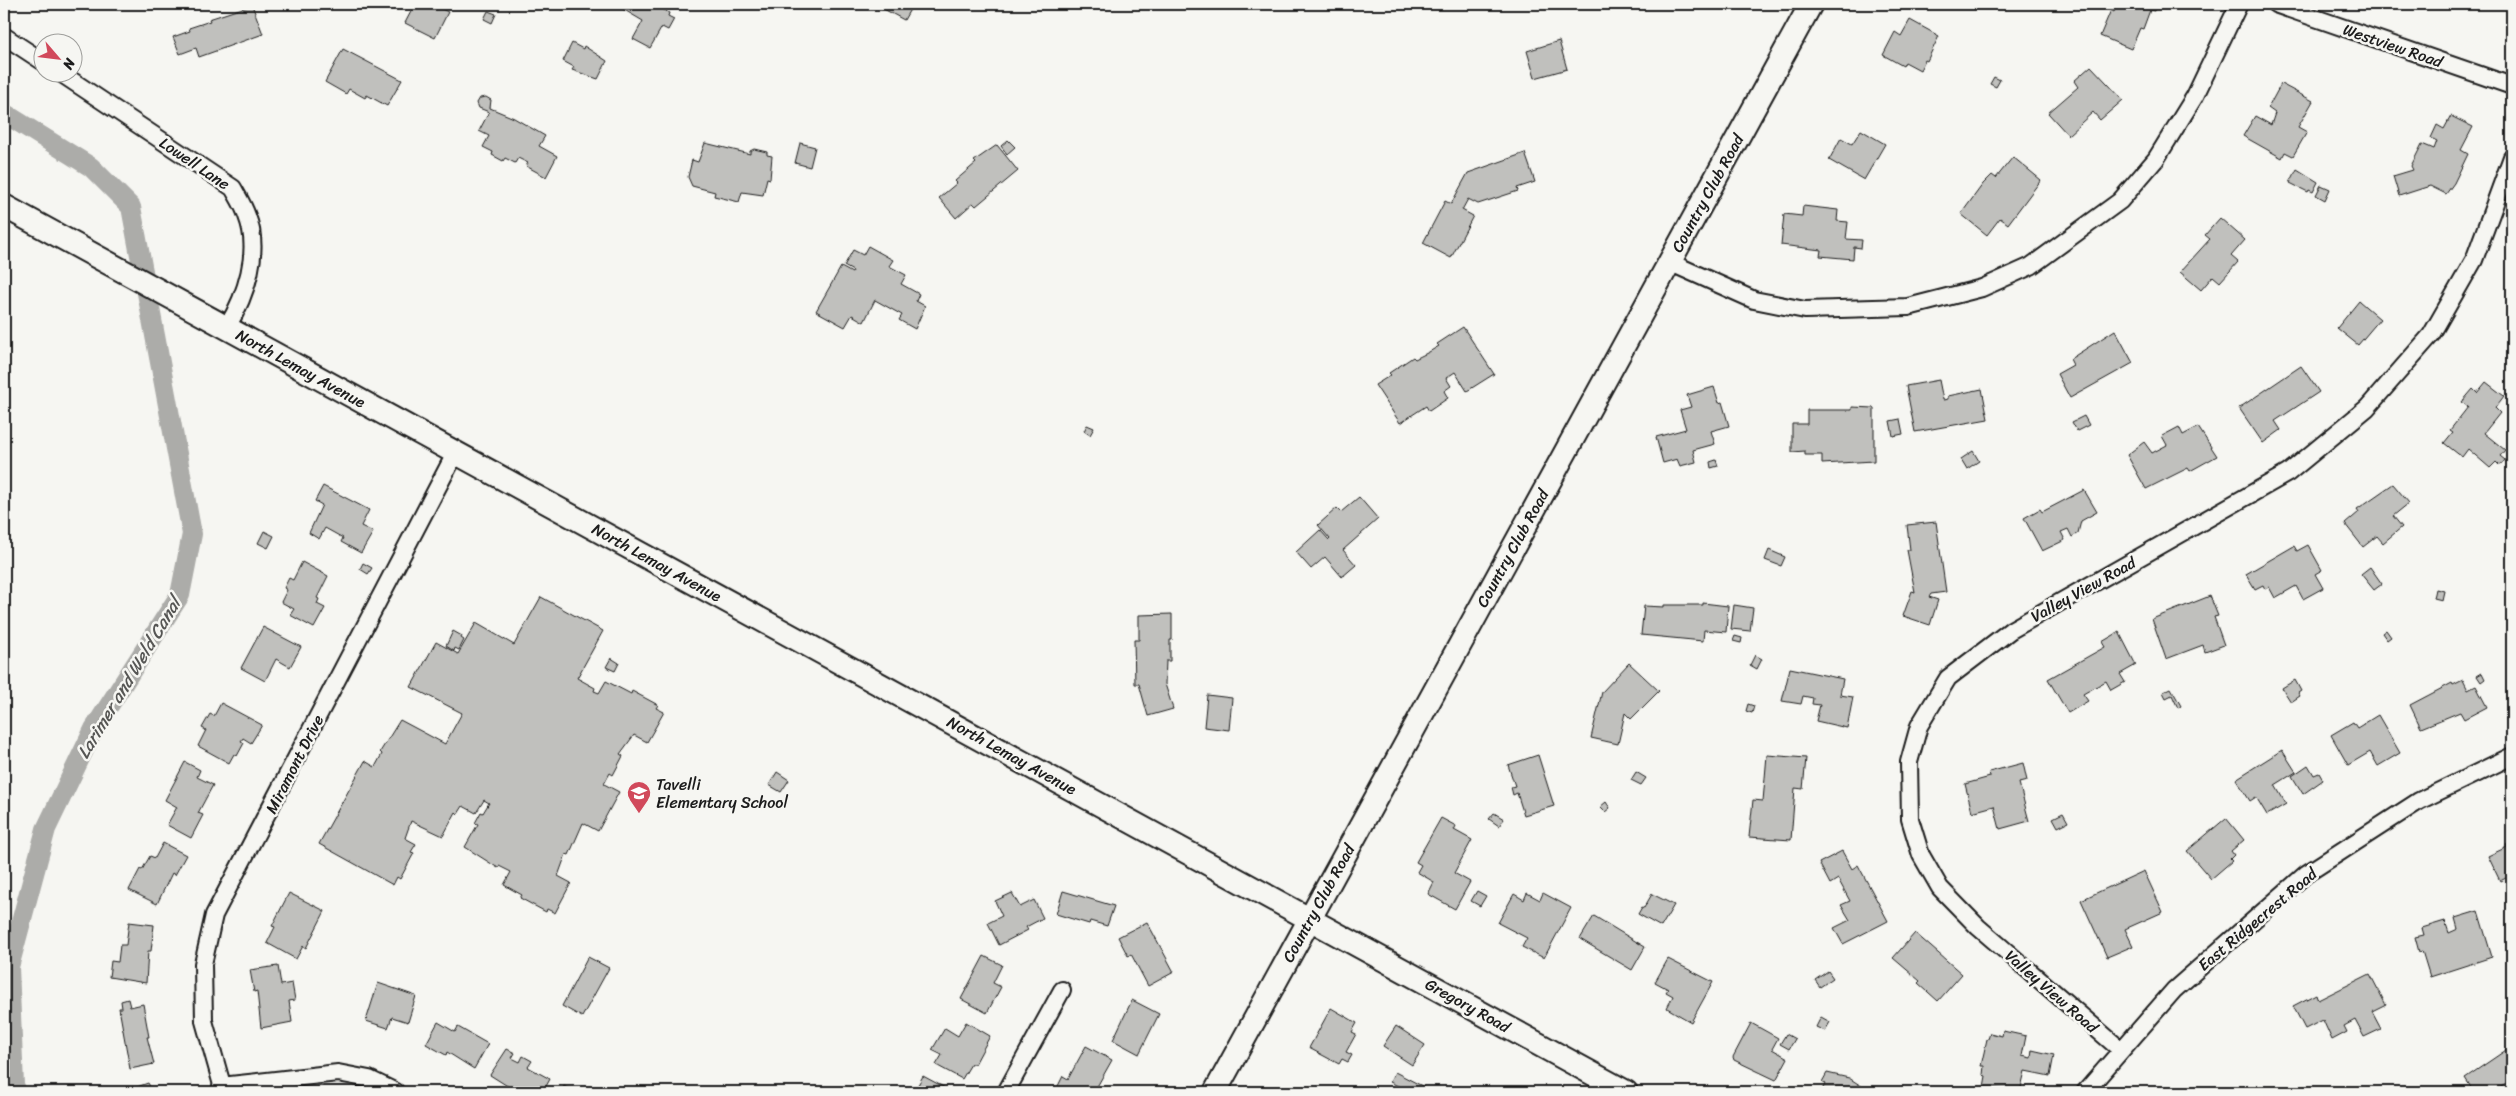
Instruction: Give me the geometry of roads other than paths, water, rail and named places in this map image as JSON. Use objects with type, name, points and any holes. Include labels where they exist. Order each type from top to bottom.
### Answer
[{"type":"street","name":"Country Club Road","points":[[1215,1092],[1811,4]]},
{"type":"street","points":[[1669,262],[1754,300],[1805,310],[1908,307],[1982,288],[2031,266],[2120,201],[2156,159],[2195,96],[2239,4]]},
{"type":"street","name":"Westview Road","points":[[2275,4],[2512,86]]},
{"type":"street","points":[[4,36],[32,54]]},
{"type":"street","name":"Lowell Lane","points":[[74,82],[233,188],[248,216],[252,238],[252,258],[238,309],[228,327]]},
{"type":"street","name":"Valley View Road","points":[[2121,1050],[1978,927],[1940,888],[1921,855],[1910,819],[1909,762],[1918,726],[1948,678],[2011,630],[2288,473],[2367,408],[2431,335],[2474,260],[2512,157]]},
{"type":"street","name":"North Lemay Avenue","points":[[4,206],[1310,917]]},
{"type":"street","name":"Miramont Drive","points":[[222,1089],[204,1022],[203,964],[214,916],[456,452]]},
{"type":"street","name":"East Ridgecrest Road","points":[[2085,1092],[2174,990],[2306,874],[2419,801],[2512,756]]},
{"type":"street","name":"Gregory Road","points":[[1310,917],[1626,1092]]},
{"type":"street","points":[[1006,1092],[1062,990]]},
{"type":"street","points":[[222,1089],[338,1073],[369,1079],[396,1092]]},
{"type":"waterway","name":"Larimer and Weld Canal","points":[[4,113],[91,167],[131,207],[192,534],[180,595],[94,729],[46,829],[9,967],[14,1085],[17,1092]]},
{"type":"place","name":"Tavelli Elementary School","points":[[639,814]]}]
